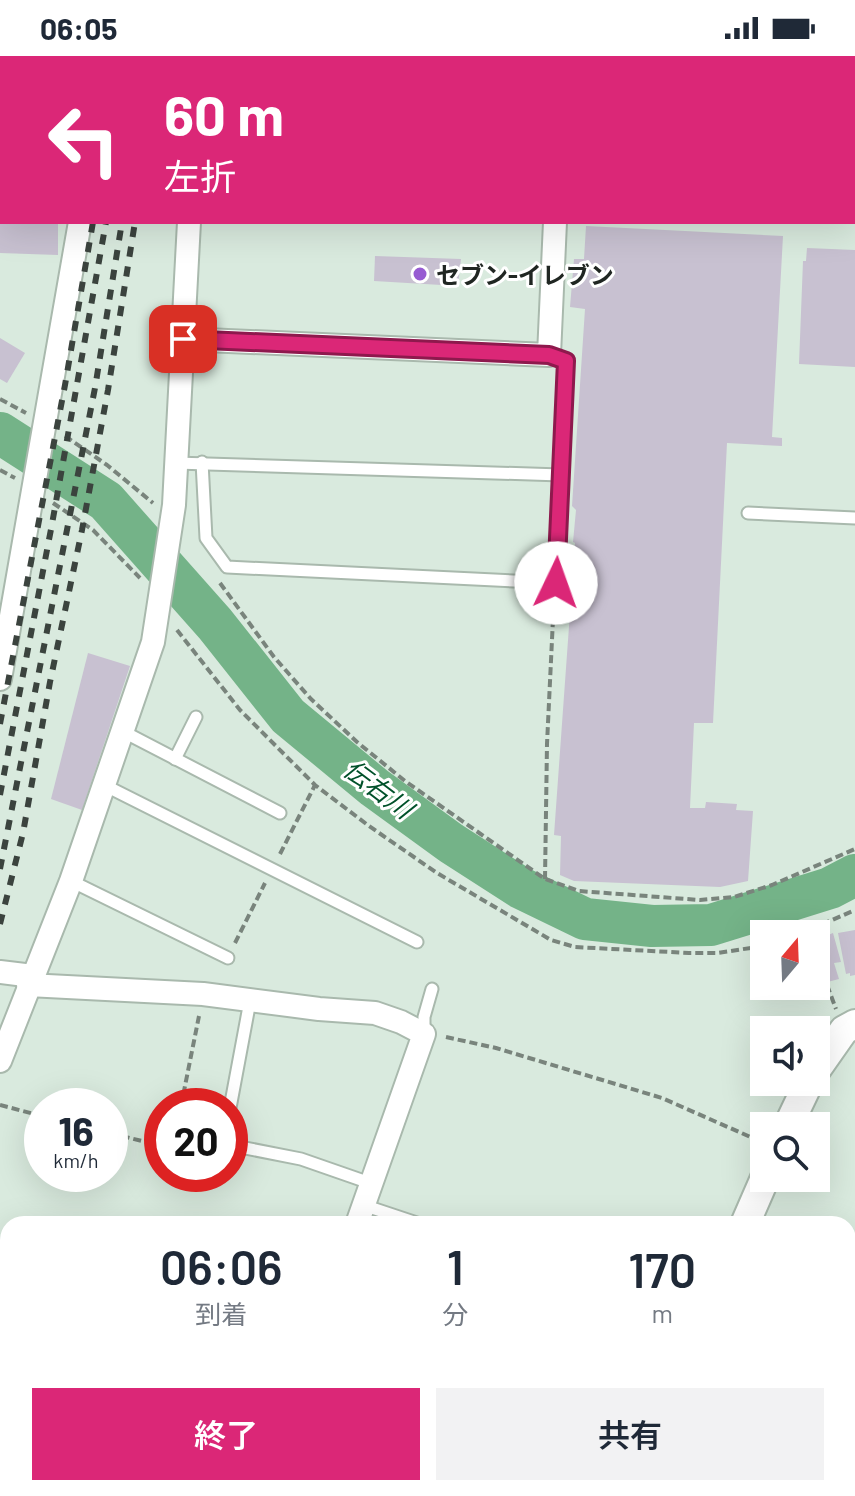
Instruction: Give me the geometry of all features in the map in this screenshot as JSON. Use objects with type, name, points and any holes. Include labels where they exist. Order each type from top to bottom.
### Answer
[{"type":"street","points":[[0,679],[20,576],[28,482],[53,432],[80,224]]},
{"type":"street","points":[[0,1061],[71,881],[153,642],[171,526],[189,224]]},
{"type":"street","points":[[183,339],[549,355],[555,224]]},
{"type":"street","points":[[0,972],[31,981],[203,994],[375,1013],[424,1034],[364,1204]]},
{"type":"street","points":[[830,1046],[844,1030],[855,1024]]},
{"type":"street","points":[[748,1216],[759,1192]]},
{"type":"lane","points":[[202,462],[206,538],[227,567],[556,583],[566,361],[549,355]]},
{"type":"lane","points":[[176,463],[561,475]]},
{"type":"lane","points":[[748,513],[855,518]]},
{"type":"lane","points":[[175,759],[196,717]]},
{"type":"lane","points":[[122,731],[280,813]]},
{"type":"lane","points":[[104,785],[417,942]]},
{"type":"lane","points":[[71,881],[228,958]]},
{"type":"lane","points":[[424,1034],[424,1017],[432,989]]},
{"type":"lane","points":[[234,1088],[250,1001]]},
{"type":"lane","points":[[248,1149],[301,1159],[364,1204],[398,1216]]},
{"type":"path","points":[[53,432],[107,465],[171,526]]},
{"type":"path","points":[[0,470],[28,482]]},
{"type":"path","points":[[54,503],[93,530],[160,604],[240,710],[315,785],[437,873],[551,940],[575,947],[689,953],[750,948]]},
{"type":"path","points":[[218,581],[274,657],[311,699],[357,742],[405,781],[545,879],[579,891],[700,900],[734,897],[772,885],[855,849]]},
{"type":"path","points":[[545,879],[547,744],[556,583]]},
{"type":"path","points":[[228,958],[315,785]]},
{"type":"path","points":[[830,921],[855,910]]},
{"type":"path","points":[[185,1088],[203,994]]},
{"type":"path","points":[[424,1034],[496,1048],[662,1098],[750,1137]]},
{"type":"path","points":[[0,1105],[24,1111]]},
{"type":"building","points":[[0,224],[58,224],[58,255],[0,253]]},
{"type":"building","points":[[586,226],[783,236],[772,437],[782,438],[782,446],[727,443],[713,723],[694,723],[690,808],[705,808],[706,802],[737,804],[736,810],[753,811],[748,881],[720,887],[574,881],[560,875],[561,836],[554,835],[575,543],[576,510],[572,506],[585,309],[570,307],[574,259],[584,259]]},
{"type":"building","points":[[807,248],[855,250],[855,367],[799,364],[803,261],[806,261]]},
{"type":"building","points":[[375,256],[461,259],[458,286],[374,281]]},
{"type":"building","points":[[0,338],[25,353],[7,383],[0,379]]},
{"type":"building","points":[[88,653],[130,666],[82,810],[51,799]]},
{"type":"building","points":[[855,930],[855,975],[850,976],[850,973],[846,974],[838,933]]},
{"type":"building","points":[[833,933],[841,962],[834,963],[839,979],[830,981],[830,934]]},
{"type":"waterway","name":"伝右川","points":[[0,433],[106,501],[215,624],[288,716],[374,787],[451,843],[521,888],[585,919],[652,926],[711,925],[830,888],[855,875]]},
{"type":"railway","points":[[0,724],[93,224]]},
{"type":"railway","points":[[0,795],[106,224]]},
{"type":"railway","points":[[0,869],[95,388],[122,224]]},
{"type":"railway","points":[[0,924],[23,833],[82,530],[135,224]]},
{"type":"place","name":"セブン-イレブン","points":[[420,274]]},
{"type":"route","points":[[183,339],[549,355],[566,361],[556,583]]}]
